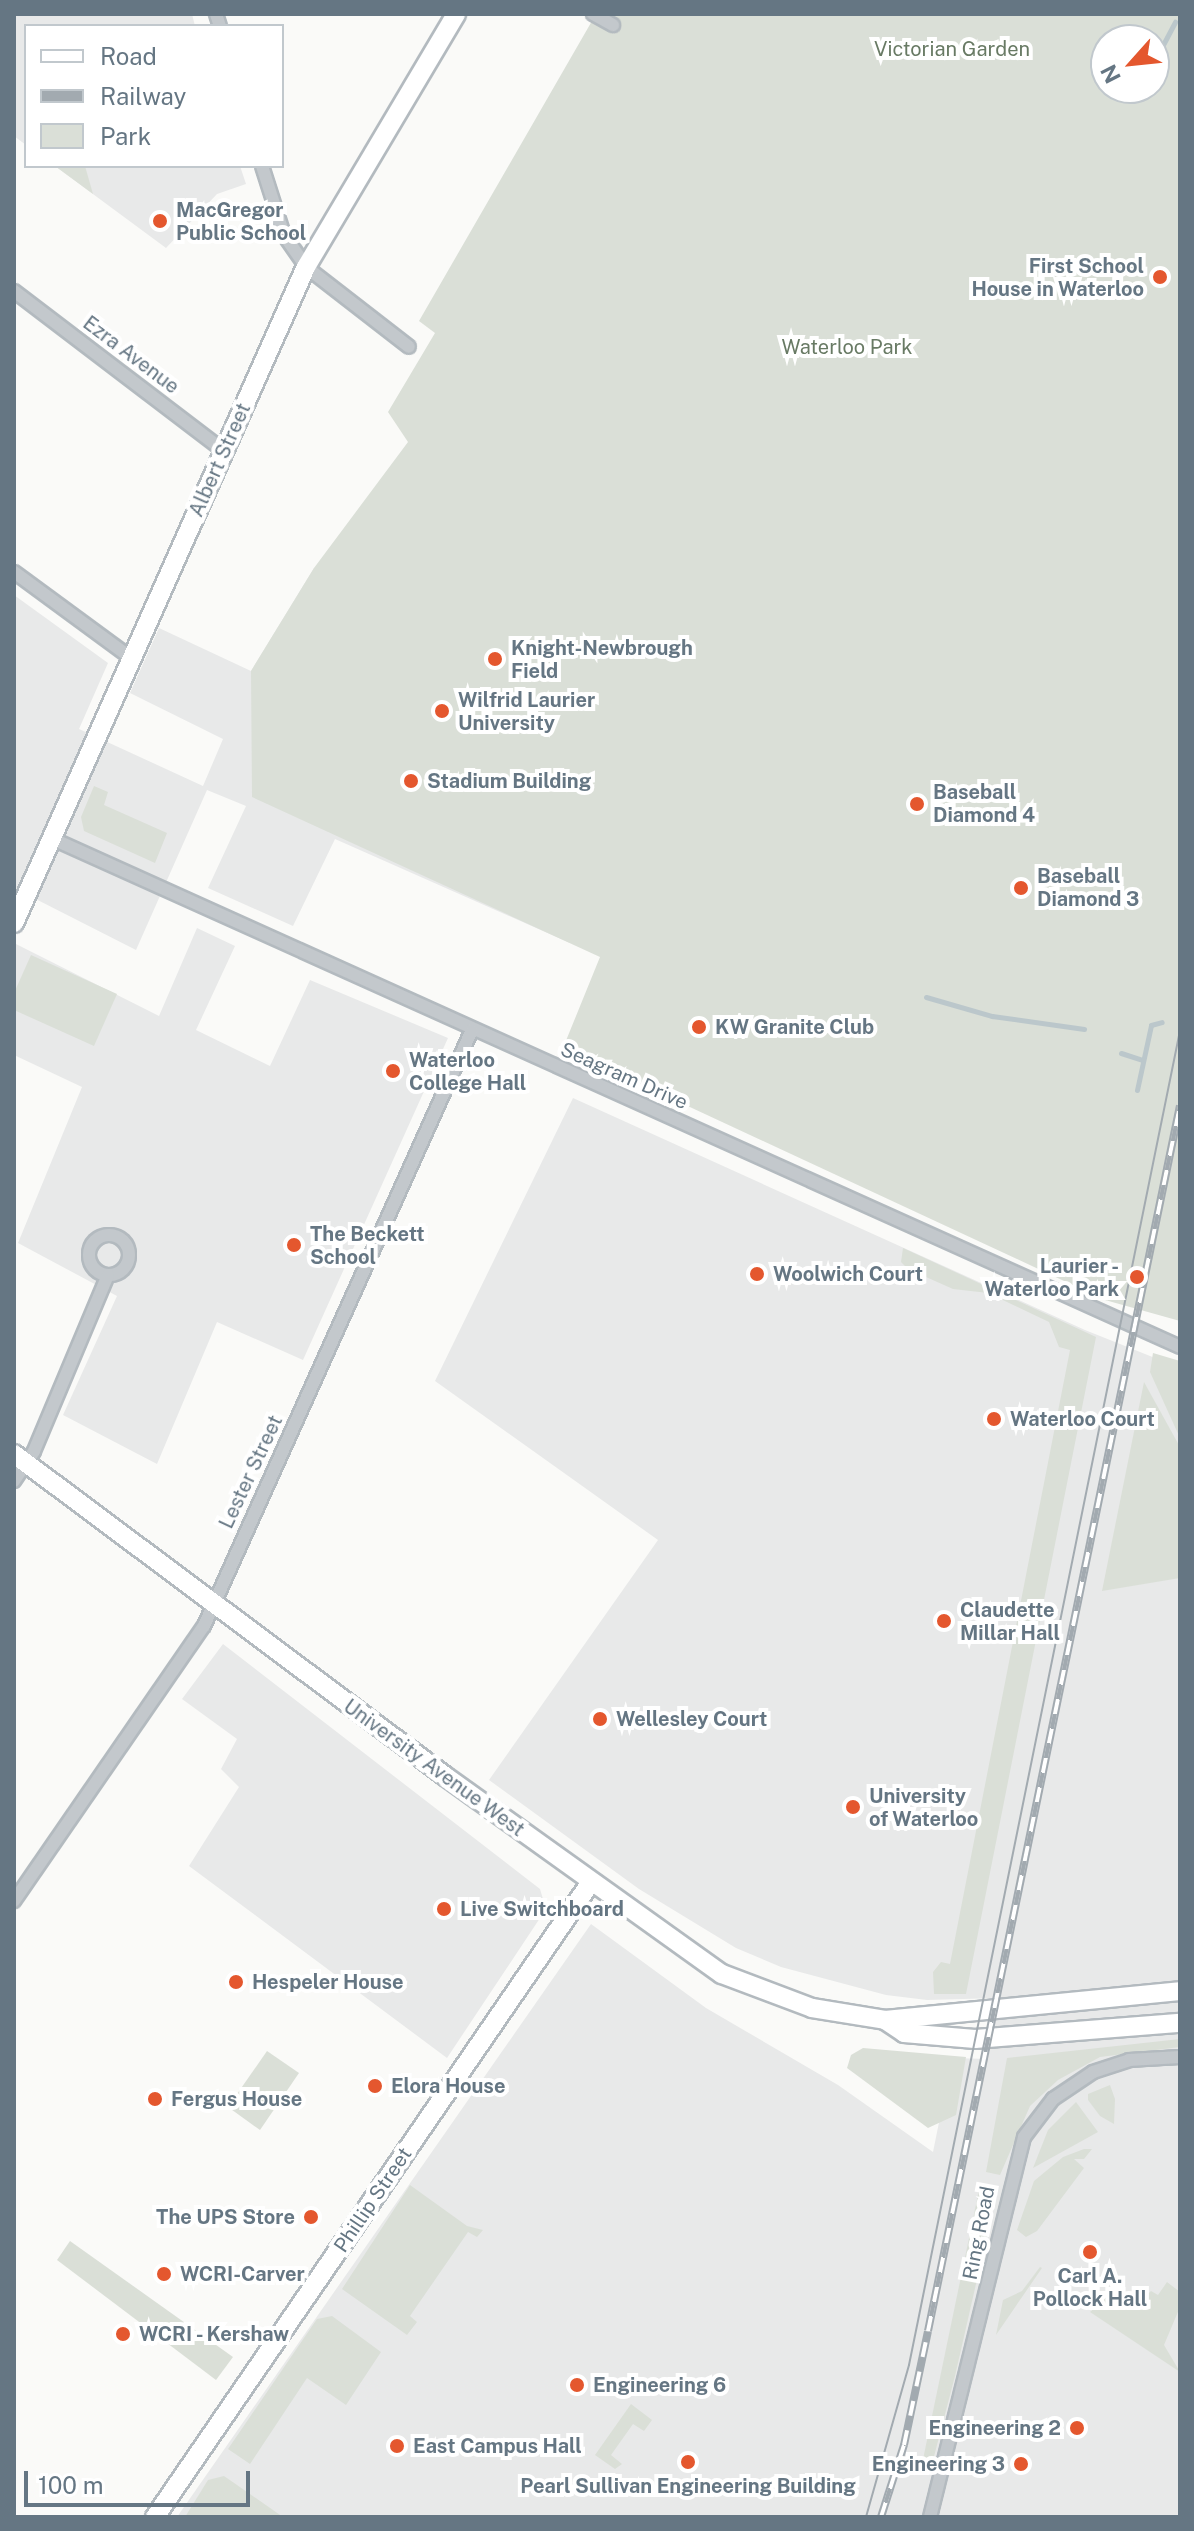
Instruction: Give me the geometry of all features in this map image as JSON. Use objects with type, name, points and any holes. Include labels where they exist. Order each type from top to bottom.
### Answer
[{"type":"street","name":"Albert Street","points":[[14,923],[306,267],[456,14]]},
{"type":"street","points":[[593,14],[613,25]]},
{"type":"street","points":[[263,168],[284,235],[306,267],[409,347]]},
{"type":"street","name":"Ezra Avenue","points":[[14,291],[224,451]]},
{"type":"street","points":[[14,572],[131,658]]},
{"type":"street","name":"Seagram Drive","points":[[53,839],[1180,1347]]},
{"type":"street","name":"Lester Street","points":[[14,1901],[204,1626],[472,1030]]},
{"type":"street","points":[[14,1481],[20,1458],[108,1275]]},
{"type":"street","name":"University Avenue West","points":[[20,1458],[591,1882],[722,1974],[812,2008],[885,2020],[1180,1991]]},
{"type":"street","name":"Phillip Street","points":[[155,2517],[591,1882]]},
{"type":"street","name":"University Avenue West","points":[[885,2020],[904,2033],[975,2039],[1180,2023]]},
{"type":"street","name":"Ring Road","points":[[930,2517],[1024,2137],[1053,2099],[1093,2072],[1129,2060],[1180,2057]]},
{"type":"shaded area","points":[[14,14],[192,14],[194,24],[24,24],[24,144],[14,136]]},
{"type":"shaded area","name":"MacGregor Public School","points":[[58,168],[241,168],[246,184],[217,194],[166,248]]},
{"type":"shaded area","points":[[314,568],[570,943],[335,839],[293,926],[208,888],[246,806],[207,790],[136,950],[14,888],[14,595],[108,663],[79,729],[203,786],[223,739],[130,693],[159,628],[251,671]]},
{"type":"shaded area","points":[[197,928],[235,946],[196,1030],[270,1066],[310,980],[448,1038],[303,1360],[217,1322],[157,1464],[63,1415],[117,1296],[18,1243],[82,1087],[14,1055],[14,943],[159,1016]]},
{"type":"shaded area","name":"University of Waterloo","points":[[573,1098],[1085,1330],[1180,1368],[1180,2517],[177,2517],[591,1924],[706,2008],[838,2085],[933,2152],[952,2058],[988,2059],[1000,1998],[927,2000],[886,1995],[781,1967],[736,1948],[639,1889],[489,1780],[658,1540],[435,1381]]},
{"type":"shaded area","points":[[223,1644],[540,1889],[546,1909],[447,2058],[189,1866],[239,1787],[221,1769],[237,1739],[182,1699]]},
{"type":"green space","name":"Waterloo Park","points":[[596,14],[1180,14],[1180,1321],[1105,1300],[563,1048],[600,957],[252,797],[251,671],[314,568],[408,442],[388,412],[435,333],[419,321]]},
{"type":"green space","points":[[58,168],[86,168],[93,194]]},
{"type":"green space","points":[[94,786],[108,792],[104,805],[167,833],[155,863],[84,831],[81,817]]},
{"type":"green space","points":[[31,955],[117,994],[94,1046],[14,1010],[14,993]]},
{"type":"green space","points":[[903,1248],[1096,1337],[966,1994],[934,1994],[933,1972],[941,1962],[950,1964],[1070,1350],[1059,1347],[1049,1322],[988,1293],[953,1289],[908,1269],[901,1262]]},
{"type":"green space","points":[[1153,1353],[1180,1361],[1180,1438],[1150,1372]]},
{"type":"green space","points":[[1144,1382],[1180,1447],[1180,1578],[1102,1591]]},
{"type":"green space","points":[[1180,2039],[1180,2047],[1100,2057],[1058,2080],[1030,2106],[1000,2175],[986,2172],[1007,2058]]},
{"type":"green space","points":[[863,2048],[966,2057],[956,2115],[928,2128],[847,2068],[851,2055]]},
{"type":"green space","points":[[267,2051],[299,2073],[260,2130],[228,2107]]},
{"type":"green space","points":[[1110,2085],[1115,2099],[1114,2124],[1100,2116],[1088,2100],[1088,2094]]},
{"type":"green space","points":[[1076,2102],[1098,2132],[1033,2168],[1048,2130]]},
{"type":"green space","points":[[1092,2149],[1084,2159],[1074,2159],[1084,2168],[1037,2231],[1026,2237],[1017,2230],[1034,2181],[1063,2157]]},
{"type":"green space","points":[[410,2185],[467,2226],[483,2230],[477,2237],[468,2232],[410,2316],[417,2322],[407,2335],[342,2289]]},
{"type":"green space","points":[[987,2186],[994,2205],[955,2376],[931,2468],[921,2469],[979,2190]]},
{"type":"green space","points":[[70,2241],[233,2357],[216,2380],[57,2260]]},
{"type":"green space","points":[[1040,2267],[996,2335],[1003,2300],[1022,2291]]},
{"type":"green space","points":[[1167,2282],[1180,2292],[1180,2307],[1164,2345],[1180,2372],[1090,2312],[1110,2293],[1132,2309],[1151,2291],[1158,2295]]},
{"type":"green space","points":[[332,2316],[381,2352],[346,2405],[307,2378],[250,2464],[228,2449],[317,2319]]},
{"type":"green space","points":[[631,2404],[652,2420],[644,2431],[633,2424],[611,2455],[622,2464],[615,2469],[595,2455]]},
{"type":"green space","points":[[224,2476],[283,2517],[185,2517],[208,2480]]},
{"type":"waterway","points":[[1170,31],[1175,22]]},
{"type":"waterway","points":[[926,997],[992,1016],[1084,1029]]},
{"type":"waterway","points":[[1137,1090],[1151,1025],[1162,1022]]},
{"type":"waterway","points":[[1121,1053],[1143,1060]]},
{"type":"tram line","points":[[866,2517],[909,2365],[1180,1031]]},
{"type":"tram line","points":[[1125,1374],[1180,1106]]},
{"type":"railway","points":[[881,2517],[904,2445],[1180,1106]]},
{"type":"place","name":"MacGregor Public School","points":[[160,221]]},
{"type":"place","name":"First School House in Waterloo","points":[[1160,277]]},
{"type":"place","name":"Knight-Newbrough Field","points":[[495,659]]},
{"type":"place","name":"Wilfrid Laurier University","points":[[442,711]]},
{"type":"place","name":"Stadium Building","points":[[411,781]]},
{"type":"place","name":"Baseball Diamond 4","points":[[917,804]]},
{"type":"place","name":"Baseball Diamond 3","points":[[1021,888]]},
{"type":"place","name":"KW Granite Club","points":[[699,1027]]},
{"type":"place","name":"Waterloo College Hall","points":[[393,1071]]},
{"type":"place","name":"The Beckett School","points":[[294,1245]]},
{"type":"place","name":"Woolwich Court","points":[[757,1274]]},
{"type":"place","name":"Laurier - Waterloo Park","points":[[1137,1277]]},
{"type":"place","name":"Waterloo Court","points":[[994,1419]]},
{"type":"place","name":"Claudette Millar Hall","points":[[944,1621]]},
{"type":"place","name":"Wellesley Court","points":[[600,1719]]},
{"type":"place","name":"University of Waterloo","points":[[853,1807]]},
{"type":"place","name":"Live Switchboard","points":[[444,1909]]},
{"type":"place","name":"Hespeler House","points":[[236,1982]]},
{"type":"place","name":"Elora House","points":[[375,2086]]},
{"type":"place","name":"Fergus House","points":[[155,2099]]},
{"type":"place","name":"The UPS Store","points":[[311,2217]]},
{"type":"place","name":"Carl A. Pollock Hall","points":[[1090,2252]]},
{"type":"place","name":"WCRI-Carver","points":[[164,2274]]},
{"type":"place","name":"WCRI - Kershaw","points":[[123,2334]]},
{"type":"place","name":"Engineering 6","points":[[577,2385]]},
{"type":"place","name":"Engineering 2","points":[[1077,2428]]},
{"type":"place","name":"East Campus Hall","points":[[397,2446]]},
{"type":"place","name":"Pearl Sullivan Engineering Building","points":[[688,2462]]},
{"type":"place","name":"Engineering 3","points":[[1021,2464]]},
{"type":"park label","name":"Victorian Garden","points":[[952,49]]}]
